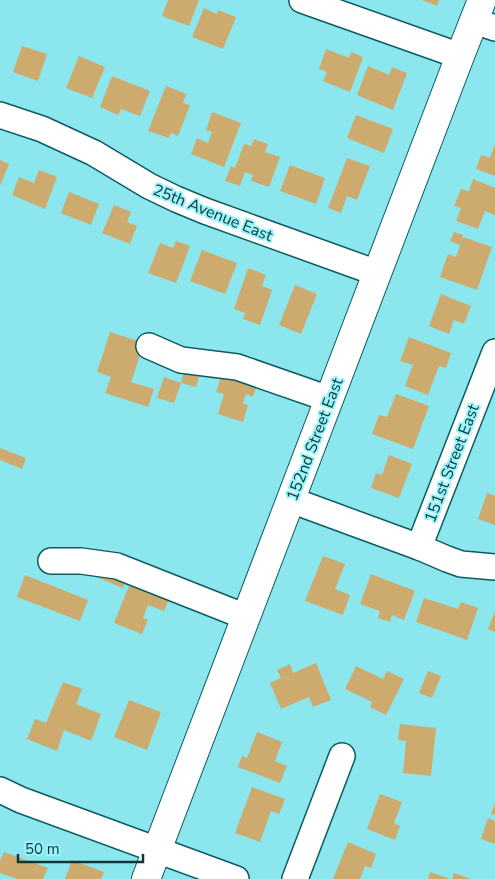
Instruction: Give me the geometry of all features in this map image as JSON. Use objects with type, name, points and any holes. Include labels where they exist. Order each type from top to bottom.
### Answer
[{"type":"main road","name":"152nd Street East","points":[[146,879],[460,56],[484,16]]},
{"type":"street","points":[[302,0],[460,56]]},
{"type":"street","name":"25th Avenue East","points":[[0,114],[42,129],[94,154],[176,200],[377,273]]},
{"type":"street","points":[[149,346],[181,360],[237,367],[329,399]]},
{"type":"street","name":"151st Street East","points":[[418,547],[495,352]]},
{"type":"street","points":[[290,500],[461,564],[495,567]]},
{"type":"street","points":[[51,561],[81,561],[117,566],[246,617]]},
{"type":"street","points":[[296,879],[342,756]]},
{"type":"street","points":[[0,790],[21,800],[236,879]]},
{"type":"building","points":[[168,0],[199,0],[189,26],[162,16]]},
{"type":"building","points":[[422,0],[439,0],[437,6]]},
{"type":"building","points":[[204,8],[217,14],[218,10],[236,17],[223,49],[192,37]]},
{"type":"building","points":[[22,46],[47,54],[38,81],[13,72]]},
{"type":"building","points":[[326,49],[349,58],[351,52],[363,57],[350,92],[323,81],[327,72],[319,69]]},
{"type":"building","points":[[79,56],[105,67],[92,98],[66,88]]},
{"type":"building","points":[[368,66],[389,75],[392,67],[407,73],[393,110],[357,95]]},
{"type":"building","points":[[112,76],[150,91],[140,116],[121,109],[118,115],[100,107]]},
{"type":"building","points":[[166,86],[186,94],[183,103],[190,105],[178,136],[171,133],[169,138],[148,131]]},
{"type":"building","points":[[212,112],[241,123],[224,167],[191,154],[197,138],[208,143],[212,132],[206,130]]},
{"type":"building","points":[[356,115],[393,129],[384,153],[347,138]]},
{"type":"building","points":[[254,139],[268,144],[265,152],[280,157],[269,187],[251,181],[253,175],[245,172],[240,186],[225,181],[231,166],[235,168],[244,144],[251,146]]},
{"type":"building","points":[[495,144],[495,176],[476,169],[481,155],[490,158]]},
{"type":"building","points":[[347,158],[370,166],[357,200],[347,196],[341,213],[328,208]]},
{"type":"building","points":[[0,160],[9,164],[0,186]]},
{"type":"building","points":[[290,165],[325,178],[316,204],[280,191]]},
{"type":"building","points":[[39,170],[57,177],[45,209],[12,195],[19,177],[34,183]]},
{"type":"building","points":[[473,179],[495,188],[495,215],[485,211],[478,229],[456,221],[461,208],[454,206],[461,189],[469,191]]},
{"type":"building","points":[[69,192],[99,204],[91,225],[61,213]]},
{"type":"building","points":[[114,205],[131,212],[127,222],[137,226],[130,244],[102,233]]},
{"type":"building","points":[[454,232],[463,235],[460,245],[450,241]]},
{"type":"building","points":[[463,237],[492,247],[477,290],[440,277],[448,254],[456,257]]},
{"type":"building","points":[[176,241],[190,246],[176,283],[148,273],[160,243],[173,248]]},
{"type":"building","points":[[202,250],[237,263],[225,294],[190,281]]},
{"type":"building","points":[[248,268],[266,275],[262,286],[272,290],[260,325],[243,319],[245,313],[234,309]]},
{"type":"building","points":[[295,285],[317,294],[301,334],[279,325]]},
{"type":"building","points":[[441,294],[471,306],[464,324],[454,320],[449,334],[429,326]]},
{"type":"building","points":[[110,332],[144,343],[131,382],[154,389],[148,407],[105,393],[111,377],[97,372]]},
{"type":"building","points":[[409,337],[451,353],[446,368],[439,366],[428,395],[405,386],[413,365],[400,361]]},
{"type":"building","points":[[185,368],[200,373],[196,387],[181,383]]},
{"type":"building","points":[[222,373],[258,381],[253,397],[246,394],[243,404],[248,405],[243,422],[218,414],[224,394],[216,392]]},
{"type":"building","points":[[164,377],[181,383],[174,403],[157,398]]},
{"type":"building","points":[[396,394],[429,406],[413,449],[372,434],[379,415],[387,417]]},
{"type":"building","points":[[0,448],[26,458],[22,469],[0,460]]},
{"type":"building","points":[[389,455],[412,464],[399,498],[371,488],[376,473],[382,475]]},
{"type":"building","points":[[487,493],[495,496],[495,525],[478,519]]},
{"type":"building","points":[[323,556],[345,564],[335,589],[350,595],[343,615],[305,601]]},
{"type":"building","points":[[101,566],[128,576],[123,588],[96,577]]},
{"type":"building","points":[[371,574],[415,591],[404,620],[392,615],[390,622],[378,618],[380,611],[360,604]]},
{"type":"building","points":[[25,575],[88,600],[80,621],[17,597]]},
{"type":"building","points":[[133,576],[172,592],[164,611],[148,605],[143,618],[148,620],[142,634],[114,623]]},
{"type":"building","points":[[424,598],[458,609],[461,602],[478,608],[467,640],[416,622]]},
{"type":"building","points":[[495,611],[495,632],[488,629]]},
{"type":"building","points":[[316,663],[331,700],[313,707],[309,697],[281,709],[270,683],[281,678],[277,670],[290,664],[293,673]]},
{"type":"building","points":[[356,666],[383,679],[387,671],[404,679],[386,715],[370,707],[372,702],[345,689]]},
{"type":"building","points":[[428,671],[441,676],[432,698],[419,693]]},
{"type":"building","points":[[63,682],[82,689],[76,704],[101,714],[91,741],[64,730],[57,751],[27,739],[35,719],[46,723]]},
{"type":"building","points":[[129,700],[161,712],[147,750],[114,737]]},
{"type":"building","points":[[400,724],[436,728],[431,776],[403,773],[406,741],[398,740]]},
{"type":"building","points":[[257,732],[282,742],[275,761],[287,766],[280,783],[238,767],[242,756],[247,758]]},
{"type":"building","points":[[252,787],[285,799],[279,814],[271,811],[260,842],[235,833]]},
{"type":"building","points":[[380,794],[402,802],[394,823],[400,826],[395,840],[367,829]]},
{"type":"building","points":[[495,803],[495,815],[491,814]]},
{"type":"building","points":[[488,818],[495,821],[495,844],[481,839]]},
{"type":"building","points":[[348,842],[376,854],[371,868],[365,866],[360,879],[333,879]]},
{"type":"building","points":[[4,852],[48,868],[43,879],[17,879],[0,873],[0,861]]},
{"type":"building","points":[[72,860],[104,872],[101,879],[65,879]]},
{"type":"building","points":[[430,872],[450,879],[428,879]]},
{"type":"building","points":[[454,873],[471,879],[452,879]]}]
